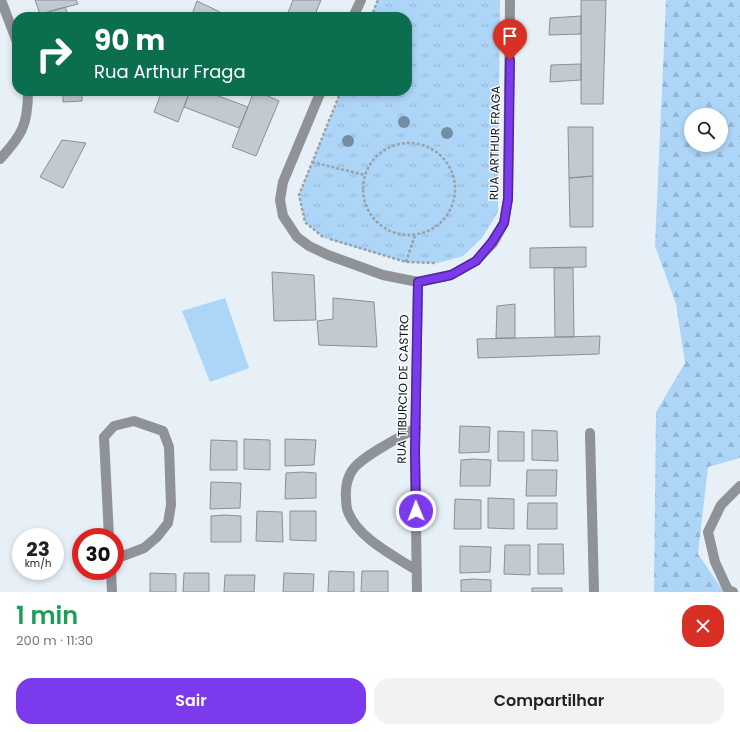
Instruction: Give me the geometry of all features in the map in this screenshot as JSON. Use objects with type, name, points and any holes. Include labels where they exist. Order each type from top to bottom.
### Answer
[{"type":"street","points":[[1,0],[12,29]]},
{"type":"street","points":[[355,12],[361,0]]},
{"type":"street","name":"RUA ARTHUR FRAGA","points":[[319,96],[282,182],[280,200],[283,216],[297,237],[309,246],[328,255],[383,275],[418,282],[451,275],[476,261],[492,242],[504,223],[508,199],[510,0]]},
{"type":"street","points":[[0,159],[14,143],[24,126],[28,107],[28,96]]},
{"type":"street","name":"RUA TIBURCIO DE CASTRO","points":[[416,592],[418,282]]},
{"type":"street","points":[[109,528],[104,437],[114,426],[134,421],[164,431],[169,447],[171,505],[168,523],[157,537],[144,548],[124,556]]},
{"type":"street","points":[[416,428],[378,450],[358,464],[348,478],[346,492],[347,510],[355,526],[367,537],[416,570]]},
{"type":"street","points":[[590,432],[594,592]]},
{"type":"street","points":[[733,592],[728,590],[715,562],[708,532],[722,505],[740,486]]},
{"type":"street","points":[[111,580],[112,592]]},
{"type":"path","points":[[373,12],[378,0]]},
{"type":"path","points":[[339,96],[299,195],[305,222],[324,238],[406,262],[438,263]]},
{"type":"path","points":[[412,143],[427,146],[440,154],[450,165],[455,180],[456,195],[451,209],[442,222],[429,230],[415,235],[399,234],[385,228],[374,218],[366,206],[363,190],[365,175],[372,162],[383,151],[396,144],[412,143]]},
{"type":"path","points":[[312,162],[365,175]]},
{"type":"path","points":[[406,262],[415,235]]},
{"type":"green space","points":[[378,0],[500,0],[498,212],[482,238],[463,256],[438,263],[406,262],[324,238],[305,222],[299,195],[339,96],[412,96],[412,12],[373,12]]},
{"type":"green space","points":[[666,0],[740,0],[740,458],[708,467],[698,554],[724,592],[654,592],[656,412],[685,363],[676,304],[655,246]]},
{"type":"green space","points":[[225,298],[249,368],[210,382],[182,311]]},
{"type":"building","points":[[35,0],[76,0],[78,4],[48,12],[39,12]]},
{"type":"building","points":[[293,0],[321,0],[316,12],[288,12]]},
{"type":"building","points":[[581,0],[606,0],[603,104],[581,104]]},
{"type":"building","points":[[197,1],[220,12],[193,12]]},
{"type":"building","points":[[65,7],[67,12],[49,12]]},
{"type":"building","points":[[581,16],[581,34],[549,35],[550,18]]},
{"type":"building","points":[[581,64],[581,80],[550,82],[551,65]]},
{"type":"building","points":[[63,96],[82,96],[82,101],[63,102]]},
{"type":"building","points":[[160,96],[188,96],[178,122],[154,112]]},
{"type":"building","points":[[188,96],[218,96],[248,107],[239,128],[184,107]]},
{"type":"building","points":[[252,96],[268,96],[279,101],[256,156],[232,147]]},
{"type":"building","points":[[568,127],[593,127],[593,176],[569,178]]},
{"type":"building","points":[[62,140],[86,143],[63,188],[40,177]]},
{"type":"building","points":[[593,176],[593,227],[570,227],[569,178]]},
{"type":"building","points":[[586,247],[586,267],[530,268],[530,248]]},
{"type":"building","points":[[554,268],[573,268],[574,337],[555,337]]},
{"type":"building","points":[[272,272],[314,275],[316,320],[274,321]]},
{"type":"building","points":[[333,298],[374,302],[377,347],[319,345],[317,321],[333,319]]},
{"type":"building","points":[[515,304],[515,338],[496,338],[497,306]]},
{"type":"building","points":[[600,336],[599,354],[478,358],[477,339]]},
{"type":"building","points":[[460,426],[490,427],[489,452],[459,453]]},
{"type":"building","points":[[532,430],[557,431],[558,461],[532,460]]},
{"type":"building","points":[[498,431],[524,432],[524,461],[498,461]]},
{"type":"building","points":[[244,439],[270,440],[270,470],[244,469]]},
{"type":"building","points":[[285,439],[316,440],[314,465],[285,466]]},
{"type":"building","points":[[211,440],[237,441],[237,470],[210,470]]},
{"type":"building","points":[[461,460],[491,460],[490,486],[460,486]]},
{"type":"building","points":[[527,470],[557,470],[556,496],[526,496]]},
{"type":"building","points":[[286,473],[316,473],[316,498],[285,499]]},
{"type":"building","points":[[211,482],[241,483],[240,508],[210,509]]},
{"type":"building","points":[[488,498],[514,499],[514,529],[488,528]]},
{"type":"building","points":[[455,499],[481,500],[481,529],[454,529]]},
{"type":"building","points":[[528,503],[557,503],[557,529],[527,529]]},
{"type":"building","points":[[257,511],[282,512],[283,542],[256,541]]},
{"type":"building","points":[[290,511],[316,511],[316,541],[290,540]]},
{"type":"building","points":[[211,516],[241,516],[241,542],[211,542]]},
{"type":"building","points":[[538,544],[563,544],[564,574],[538,574]]},
{"type":"building","points":[[505,545],[530,545],[530,575],[504,574]]},
{"type":"building","points":[[460,546],[491,547],[490,572],[460,573]]},
{"type":"building","points":[[329,571],[354,572],[354,592],[328,592]]},
{"type":"building","points":[[362,571],[388,571],[388,592],[361,592]]},
{"type":"building","points":[[150,573],[176,574],[176,592],[150,592]]},
{"type":"building","points":[[184,573],[209,573],[209,592],[183,592]]},
{"type":"building","points":[[284,573],[314,574],[313,592],[283,592]]},
{"type":"building","points":[[225,575],[255,575],[254,592],[224,592]]},
{"type":"building","points":[[461,580],[491,580],[491,592],[461,592]]},
{"type":"building","points":[[532,588],[562,588],[562,592],[532,592]]},
{"type":"route","points":[[416,511],[415,452],[418,282],[451,275],[476,261],[492,242],[504,223],[508,199],[510,60]]}]
